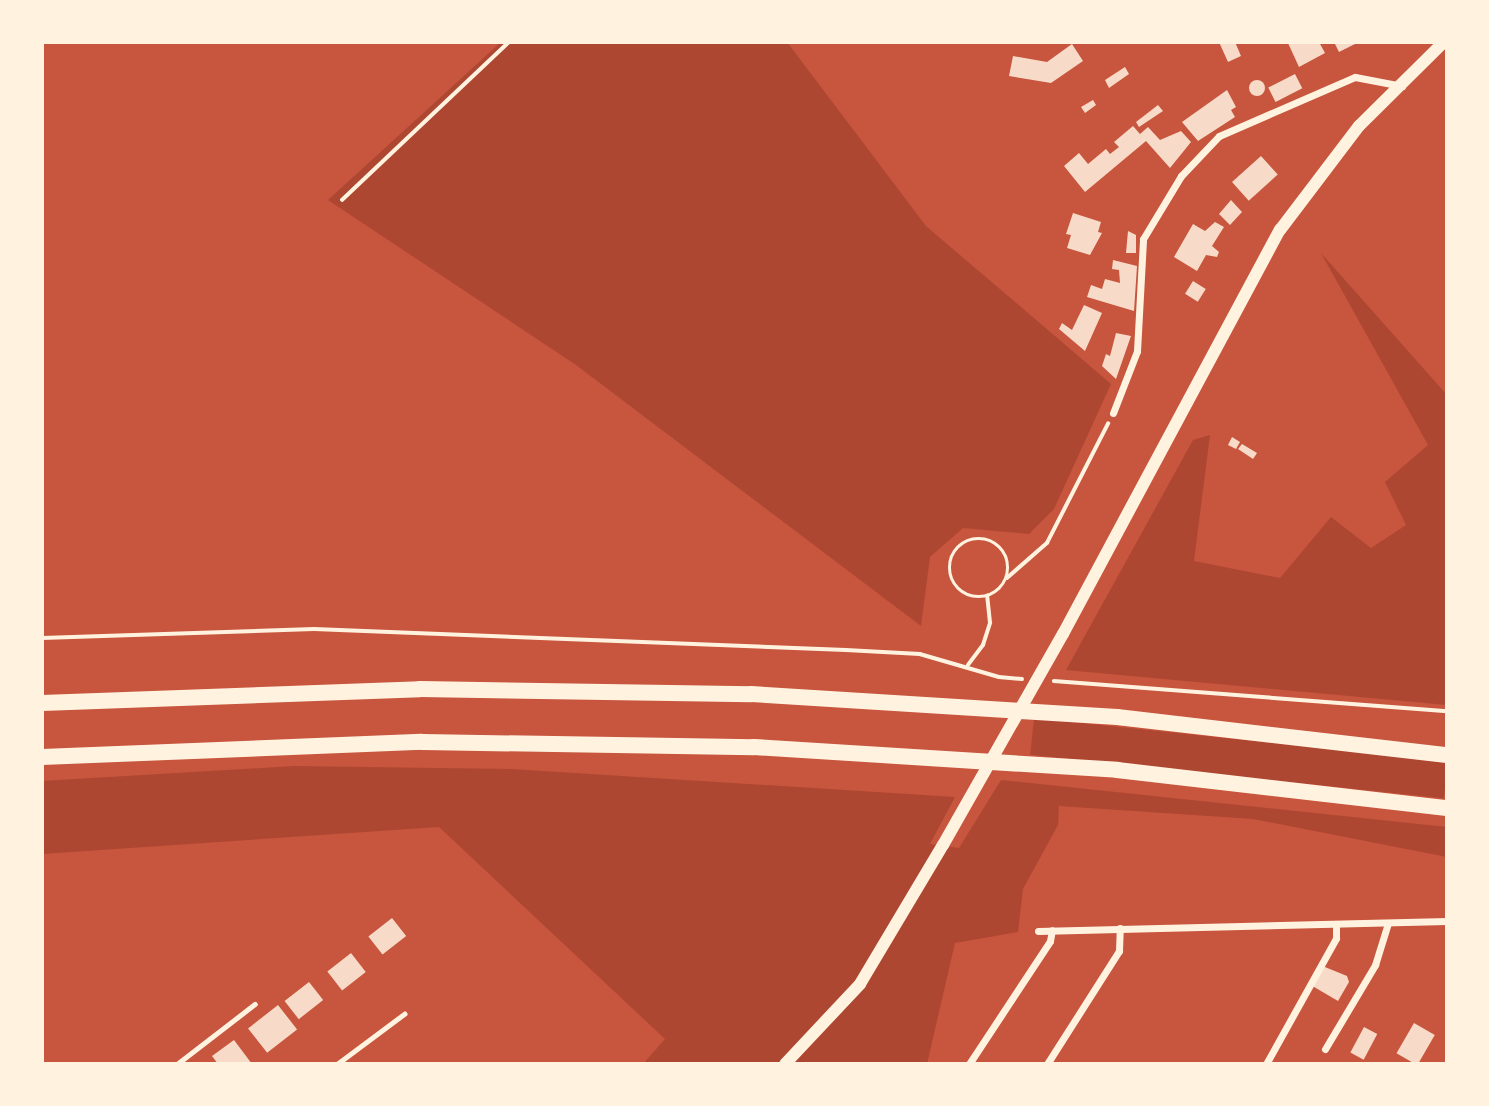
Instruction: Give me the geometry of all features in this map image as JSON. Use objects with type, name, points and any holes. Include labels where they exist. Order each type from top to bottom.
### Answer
[{"type":"highway","points":[[42,703],[419,689],[751,694],[1117,717],[1447,755]]},
{"type":"highway","points":[[42,757],[422,742],[754,747],[1117,770],[1447,808]]},
{"type":"street","points":[[785,1064],[860,984],[943,845],[1063,635],[1280,230],[1334,156],[1444,42]]},
{"type":"street","points":[[1113,413],[1137,351],[1143,239],[1181,176],[1219,136],[1355,77],[1403,86]]},
{"type":"street","points":[[1038,931],[1447,921]]},
{"type":"street","points":[[1325,1049],[1375,965],[1388,923]]},
{"type":"street","points":[[1266,1064],[1336,938],[1336,924]]},
{"type":"street","points":[[1047,1064],[1119,951],[1120,928]]},
{"type":"street","points":[[969,1064],[1050,941],[1052,930]]},
{"type":"lane","points":[[177,1064],[255,1004]]},
{"type":"lane","points":[[337,1064],[404,1014]]},
{"type":"path","points":[[342,200],[509,42]]},
{"type":"path","points":[[1007,578],[1007,558],[995,543],[975,538],[957,547],[950,565],[954,583],[968,595],[987,596],[1047,543],[1113,413]]},
{"type":"path","points":[[968,665],[982,645],[990,623],[987,596]]},
{"type":"path","points":[[42,638],[314,629],[870,651],[920,654],[968,665],[999,677],[1024,679]]},
{"type":"path","points":[[1050,680],[1447,711]]},
{"type":"shaded area","points":[[501,42],[787,42],[926,226],[1111,384],[1054,509],[1029,534],[963,528],[930,557],[921,626],[576,365],[328,200]]},
{"type":"shaded area","points":[[1321,253],[1447,395],[1447,705],[1066,670],[1193,440],[1210,435],[1194,561],[1280,578],[1331,517],[1371,548],[1406,525],[1385,482],[1428,445]]},
{"type":"shaded area","points":[[1034,718],[1447,761],[1444,798],[1030,755]]},
{"type":"shaded area","points":[[294,766],[511,769],[955,797],[930,844],[959,848],[1001,780],[1447,827],[1447,857],[1253,819],[1059,806],[1058,825],[1023,889],[1018,932],[955,943],[927,1064],[643,1064],[665,1039],[439,827],[42,854],[42,781]]},
{"type":"building","points":[[1219,42],[1235,42],[1241,56],[1228,62]]},
{"type":"building","points":[[1319,42],[1325,53],[1299,67],[1288,43]]},
{"type":"building","points":[[1334,42],[1359,42],[1339,52]]},
{"type":"building","points":[[1072,44],[1083,61],[1051,83],[1009,76],[1013,56],[1047,62]]},
{"type":"building","points":[[1125,67],[1129,74],[1109,88],[1105,80]]},
{"type":"building","points":[[1295,74],[1302,88],[1276,102],[1268,88]]},
{"type":"building","points":[[1257,80],[1265,88],[1257,96],[1249,88]]},
{"type":"building","points":[[1227,90],[1236,107],[1231,110],[1235,117],[1198,141],[1182,122]]},
{"type":"building","points":[[1093,100],[1096,105],[1085,113],[1081,107]]},
{"type":"building","points":[[1158,105],[1163,111],[1139,127],[1136,122]]},
{"type":"building","points":[[1133,126],[1140,134],[1148,127],[1160,140],[1181,131],[1191,142],[1170,168],[1146,141],[1085,192],[1064,166],[1079,153],[1088,164],[1106,149],[1110,154],[1119,147],[1114,142]]},
{"type":"building","points":[[1261,156],[1278,175],[1249,201],[1232,182]]},
{"type":"building","points":[[1231,200],[1242,212],[1230,225],[1219,214]]},
{"type":"building","points":[[1073,213],[1101,222],[1098,232],[1102,233],[1090,255],[1067,248],[1071,235],[1066,234]]},
{"type":"building","points":[[1215,222],[1224,227],[1212,246],[1219,252],[1217,257],[1206,255],[1197,271],[1174,257],[1193,224],[1205,231]]},
{"type":"building","points":[[1128,231],[1136,235],[1136,253],[1126,253]]},
{"type":"building","points":[[1113,260],[1137,266],[1134,311],[1087,297],[1091,285],[1102,289],[1105,279],[1120,283],[1119,270],[1112,269]]},
{"type":"building","points":[[1193,281],[1206,289],[1198,302],[1185,294]]},
{"type":"building","points":[[1084,305],[1102,313],[1085,351],[1059,329],[1062,323],[1072,330]]},
{"type":"building","points":[[1116,333],[1131,336],[1116,379],[1102,366],[1106,354],[1110,356]]},
{"type":"building","points":[[1232,437],[1240,442],[1236,449],[1228,445]]},
{"type":"building","points":[[1242,444],[1257,453],[1253,459],[1238,449]]},
{"type":"building","points":[[392,918],[406,936],[383,955],[368,936]]},
{"type":"building","points":[[351,953],[366,972],[342,990],[327,971]]},
{"type":"building","points":[[1320,965],[1347,976],[1349,982],[1338,1001],[1309,984]]},
{"type":"building","points":[[309,982],[323,1000],[299,1019],[285,1001]]},
{"type":"building","points":[[278,1005],[297,1029],[267,1053],[248,1028]]},
{"type":"building","points":[[1414,1023],[1435,1035],[1418,1064],[1396,1053]]},
{"type":"building","points":[[1364,1027],[1377,1034],[1364,1060],[1350,1053]]},
{"type":"building","points":[[234,1040],[252,1064],[218,1064],[212,1056]]}]
